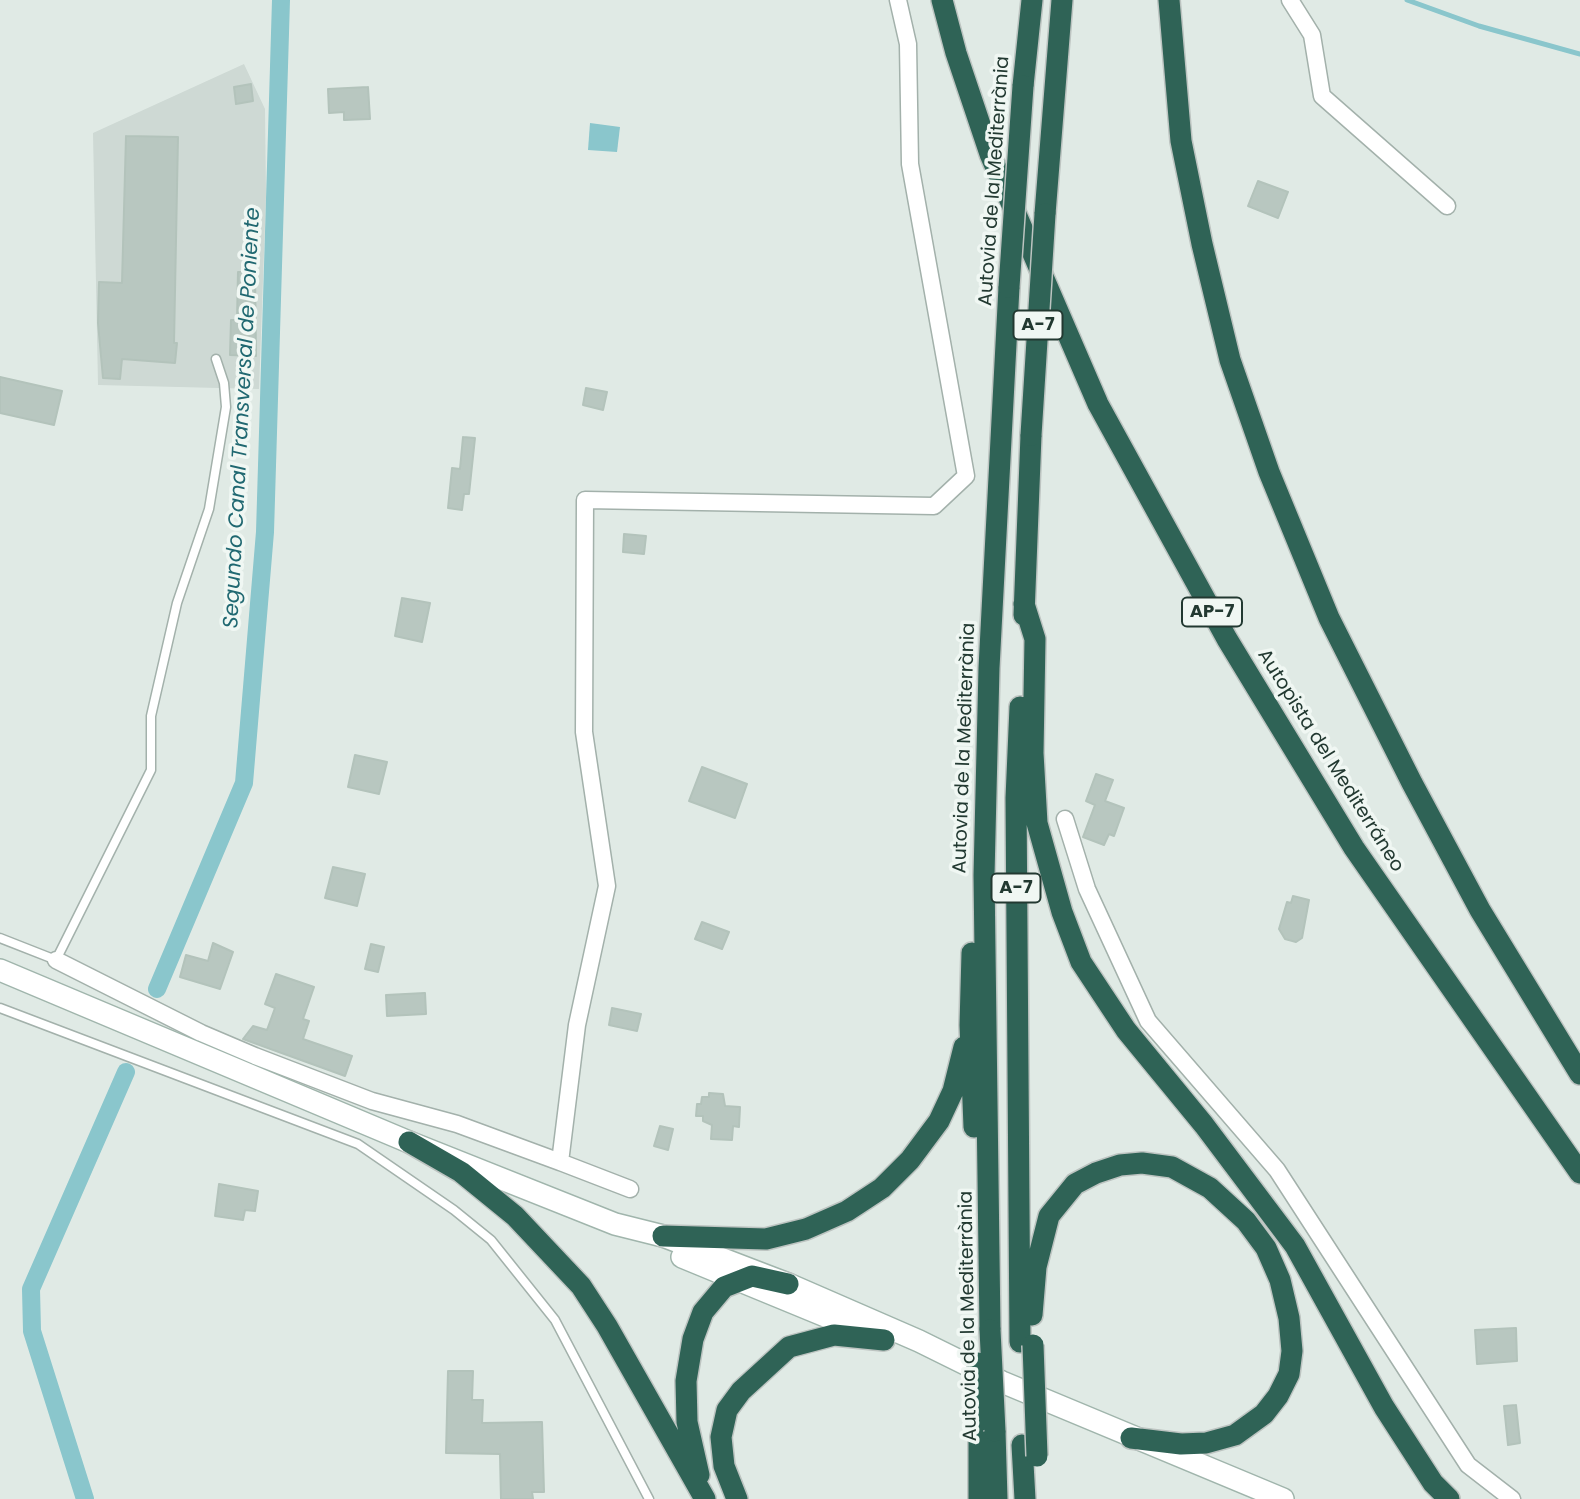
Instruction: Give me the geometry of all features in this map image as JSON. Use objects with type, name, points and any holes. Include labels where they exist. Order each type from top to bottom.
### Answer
[{"type":"highway","name":"Autopista del Mediterráneo","points":[[942,0],[956,53],[990,154],[1098,404],[1227,639],[1354,848],[1580,1173]]},
{"type":"highway","name":"Autovia de la Mediterrània","points":[[997,1499],[987,1426],[984,1328],[984,875],[989,668],[1009,287],[1023,86],[1032,0]]},
{"type":"highway","name":"A-7","points":[[1025,1499],[1030,1450],[1016,798],[1031,435],[1062,0]]},
{"type":"highway","points":[[1169,0],[1181,141],[1202,244],[1230,360],[1269,472],[1329,618],[1412,783],[1480,910],[1580,1074]]},
{"type":"highway","points":[[1024,604],[1035,639],[1033,753],[1037,823],[1062,912],[1081,962],[1120,1022],[1204,1125],[1294,1246],[1384,1407],[1433,1483],[1449,1499]]},
{"type":"highway","points":[[984,875],[972,918],[970,1025],[984,1328]]},
{"type":"highway","points":[[663,1236],[766,1239],[806,1229],[847,1212],[882,1188],[910,1160],[939,1121],[953,1091],[970,1025]]},
{"type":"highway","points":[[409,1142],[461,1172],[515,1216],[580,1286],[607,1326],[706,1499]]},
{"type":"highway","points":[[1026,1343],[1042,1238],[1049,1216],[1075,1184],[1120,1165],[1142,1163],[1172,1167],[1210,1188],[1246,1221],[1266,1248],[1289,1318],[1290,1363],[1278,1396],[1264,1414],[1235,1435],[1206,1443],[1181,1444],[1131,1438]]},
{"type":"highway","points":[[706,1499],[687,1422],[686,1381],[693,1339],[703,1312],[724,1287],[739,1280],[752,1276],[788,1284]]},
{"type":"highway","points":[[737,1499],[724,1466],[721,1437],[727,1410],[741,1391],[789,1347],[834,1335],[884,1340]]},
{"type":"highway","points":[[979,1499],[987,1426]]},
{"type":"highway","points":[[1030,1450],[1039,1499]]},
{"type":"street","points":[[560,1162],[577,1025],[607,886],[584,732],[585,500],[934,506],[966,477],[910,164],[908,44],[898,0]]},
{"type":"street","points":[[1290,0],[1312,35],[1322,96],[1447,206]]},
{"type":"street","points":[[1065,819],[1087,889],[1148,1021],[1278,1170],[1468,1465],[1512,1499]]},
{"type":"street","points":[[55,960],[201,1033],[255,1056],[372,1101],[457,1124],[630,1189]]},
{"type":"street","points":[[0,970],[409,1142],[615,1224],[663,1236],[788,1284],[919,1341],[1002,1382],[1131,1438],[1283,1499]]},
{"type":"street","points":[[615,1224],[645,1241],[884,1340],[1002,1382]]},
{"type":"lane","points":[[0,938],[55,960],[151,770],[151,716],[177,603],[209,509],[226,407],[224,383],[216,359]]},
{"type":"lane","points":[[0,1008],[358,1144],[454,1210],[491,1240],[555,1320],[649,1499]]},
{"type":"shaded area","points":[[244,64],[265,109],[266,196],[259,389],[98,385],[93,133]]},
{"type":"water","points":[[590,123],[620,127],[617,152],[588,150]]},
{"type":"building","points":[[251,84],[253,101],[236,104],[234,87]]},
{"type":"building","points":[[368,87],[370,119],[344,120],[344,112],[329,113],[328,89]]},
{"type":"building","points":[[126,136],[178,137],[174,343],[177,343],[175,363],[122,359],[120,379],[103,378],[98,323],[99,282],[122,283]]},
{"type":"building","points":[[1258,181],[1288,192],[1278,218],[1248,206]]},
{"type":"building","points":[[238,272],[255,272],[256,356],[230,355],[231,320],[237,320]]},
{"type":"building","points":[[0,377],[62,391],[54,425],[0,413]]},
{"type":"building","points":[[586,388],[607,392],[603,410],[583,405]]},
{"type":"building","points":[[463,437],[475,438],[469,494],[464,494],[462,510],[448,508],[452,468],[460,469]]},
{"type":"building","points":[[624,534],[646,536],[644,554],[623,552]]},
{"type":"building","points":[[402,598],[430,603],[422,642],[395,636]]},
{"type":"building","points":[[355,755],[387,762],[379,794],[348,787]]},
{"type":"building","points":[[702,767],[747,784],[735,818],[689,801]]},
{"type":"building","points":[[1096,774],[1113,780],[1105,801],[1124,808],[1114,836],[1109,834],[1104,845],[1083,837],[1095,805],[1086,801]]},
{"type":"building","points":[[333,867],[365,874],[357,906],[325,898]]},
{"type":"building","points":[[1293,896],[1309,900],[1302,938],[1296,942],[1285,939],[1279,929],[1287,902],[1291,903]]},
{"type":"building","points":[[702,922],[729,932],[722,949],[695,939]]},
{"type":"building","points":[[213,943],[233,952],[220,989],[180,977],[186,955],[208,961]]},
{"type":"building","points":[[371,944],[384,947],[378,972],[365,969]]},
{"type":"building","points":[[276,974],[314,987],[303,1019],[309,1021],[303,1039],[352,1056],[345,1076],[243,1039],[253,1026],[267,1030],[275,1008],[265,1004]]},
{"type":"building","points":[[425,993],[426,1014],[387,1016],[386,995]]},
{"type":"building","points":[[612,1008],[641,1014],[637,1031],[609,1025]]},
{"type":"building","points":[[709,1093],[723,1094],[725,1106],[740,1107],[739,1127],[733,1126],[732,1140],[711,1139],[712,1125],[703,1121],[703,1116],[696,1116],[697,1104],[701,1104],[702,1097],[709,1097]]},
{"type":"building","points":[[660,1126],[673,1129],[668,1150],[654,1146]]},
{"type":"building","points":[[219,1184],[258,1191],[255,1211],[245,1210],[243,1220],[215,1216]]},
{"type":"building","points":[[1516,1328],[1517,1361],[1477,1364],[1475,1330]]},
{"type":"building","points":[[448,1371],[473,1371],[472,1400],[483,1400],[482,1423],[542,1422],[544,1492],[532,1492],[533,1499],[501,1499],[500,1454],[446,1453]]},
{"type":"building","points":[[1516,1405],[1520,1443],[1508,1445],[1504,1406]]},
{"type":"waterway","name":"Segundo Canal Transversal de Poniente","points":[[157,989],[244,783],[265,532],[281,0]]},
{"type":"waterway","points":[[1407,0],[1479,26],[1580,54]]},
{"type":"waterway","name":"Segundo Canal Transversal de Poniente","points":[[85,1499],[32,1331],[31,1289],[126,1072]]}]
